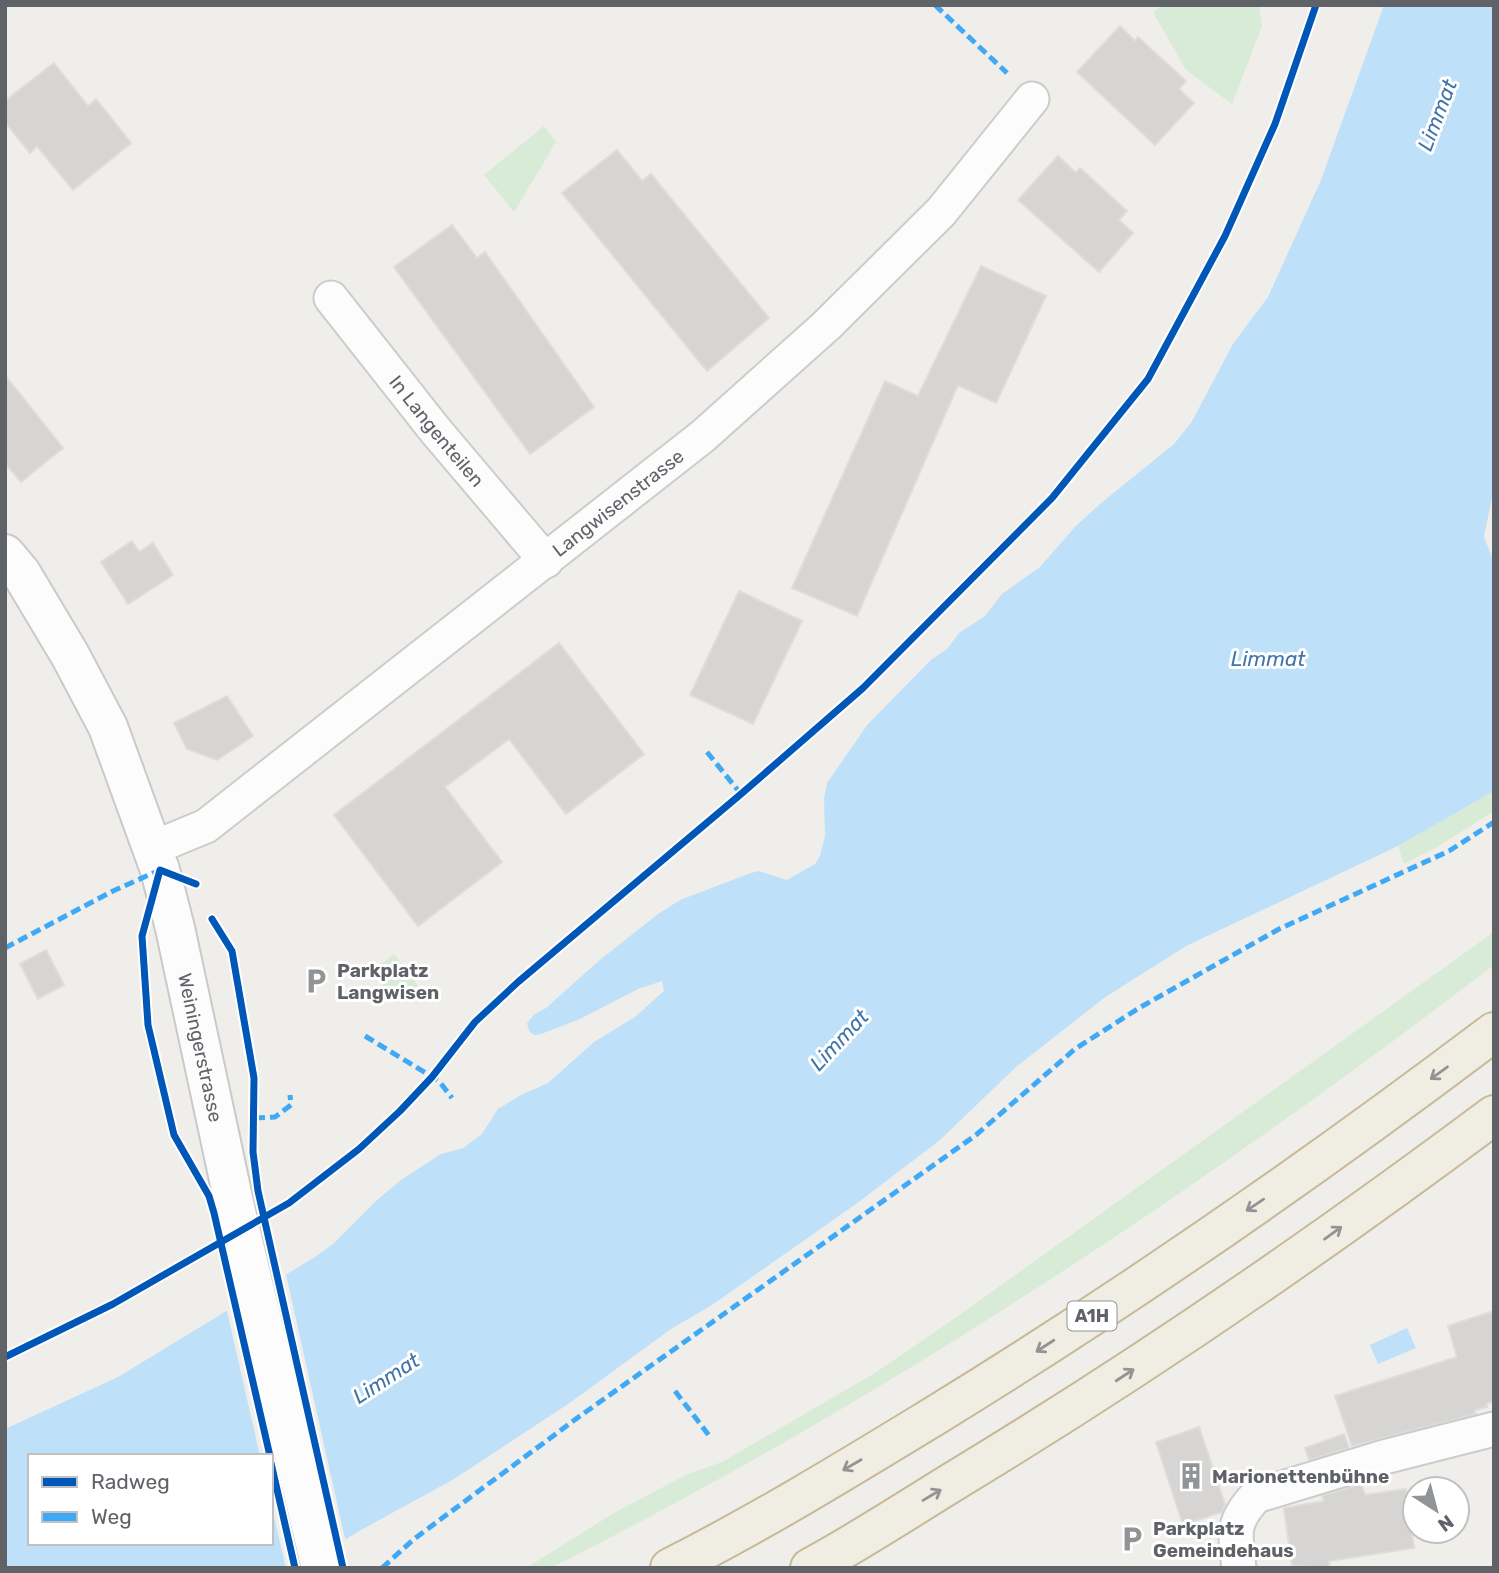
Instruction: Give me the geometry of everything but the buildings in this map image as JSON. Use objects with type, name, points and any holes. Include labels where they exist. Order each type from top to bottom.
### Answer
[{"type":"highway","name":"A1H","points":[[670,1568],[884,1447],[1118,1299],[1306,1170],[1494,1031]]},
{"type":"highway","points":[[810,1568],[1151,1358],[1286,1266],[1494,1115]]},
{"type":"main road","name":"Weiningerstrasse","points":[[5,554],[21,573],[70,655],[108,727],[153,848],[176,928],[234,1203],[321,1568]]},
{"type":"street","name":"Langwisenstrasse","points":[[153,848],[206,826],[703,436],[826,326],[941,212],[1032,99]]},
{"type":"street","name":"In Langenteilen","points":[[331,298],[435,430],[545,561]]},
{"type":"street","points":[[1238,1568],[1234,1530],[1243,1510],[1256,1496],[1384,1457],[1494,1429]]},
{"type":"green space","points":[[1164,5],[1259,5],[1262,26],[1232,104],[1186,70],[1153,12]]},
{"type":"green space","points":[[544,126],[556,142],[514,212],[484,175]]},
{"type":"green space","points":[[1494,791],[1494,811],[1404,864],[1398,846]]},
{"type":"green space","points":[[1494,932],[1494,965],[1268,1131],[1036,1289],[797,1435],[675,1503],[551,1568],[526,1568],[614,1513],[686,1475],[722,1462],[875,1373]]},
{"type":"green space","points":[[394,954],[418,986],[397,1003],[372,972]]},
{"type":"water","name":"Limmat","points":[[1384,5],[1494,5],[1494,487],[1484,537],[1494,562],[1494,791],[1398,846],[1186,946],[1104,998],[1016,1067],[940,1140],[856,1204],[712,1305],[671,1329],[571,1402],[454,1479],[299,1568],[5,1568],[5,1429],[118,1377],[315,1257],[333,1244],[401,1180],[441,1154],[463,1148],[482,1134],[498,1109],[548,1083],[594,1042],[635,1017],[664,991],[662,981],[638,989],[580,1019],[541,1034],[534,1035],[529,1031],[527,1023],[658,914],[680,900],[751,873],[759,871],[787,880],[815,864],[825,836],[824,798],[827,783],[868,724],[931,660],[947,649],[959,633],[985,616],[1002,594],[1040,567],[1075,527],[1100,504],[1174,444],[1191,423],[1233,344],[1268,297],[1321,180]]},
{"type":"water","points":[[1407,1328],[1416,1348],[1378,1364],[1370,1345]]},
{"type":"pier","points":[[285,1270],[346,1543],[306,1568],[286,1568],[273,1513],[273,1454],[260,1454],[226,1307]]},
{"type":"marked path","points":[[935,5],[1007,73]]},
{"type":"marked path","points":[[707,752],[741,794]]},
{"type":"marked path","points":[[382,1568],[414,1539],[580,1416],[976,1135],[1075,1049],[1139,1008],[1279,929],[1449,851],[1494,822]]},
{"type":"marked path","points":[[5,948],[113,891],[160,870]]},
{"type":"marked path","points":[[365,1036],[439,1081],[452,1098]]},
{"type":"marked path","points":[[255,1118],[275,1117],[291,1105],[290,1095]]},
{"type":"marked path","points":[[675,1391],[711,1438]]},
{"type":"cycle path","points":[[5,1357],[113,1304],[289,1203],[359,1149],[432,1077],[475,1022],[518,982],[863,688],[1052,498],[1148,379],[1225,236],[1275,124],[1316,5]]},
{"type":"cycle path","points":[[196,884],[160,870],[142,936],[148,1025],[174,1135],[209,1196],[214,1213],[270,1454]]},
{"type":"cycle path","points":[[212,919],[232,951],[254,1078],[253,1152],[258,1191],[343,1568]]},
{"type":"cycle path","points":[[273,1472],[295,1568]]},
{"type":"place","name":"Parkplatz Langwisen","points":[[316,981]]},
{"type":"place","name":"Marionettenbühne","points":[[1191,1476]]},
{"type":"place","name":"Parkplatz Gemeindehaus","points":[[1132,1539]]}]
